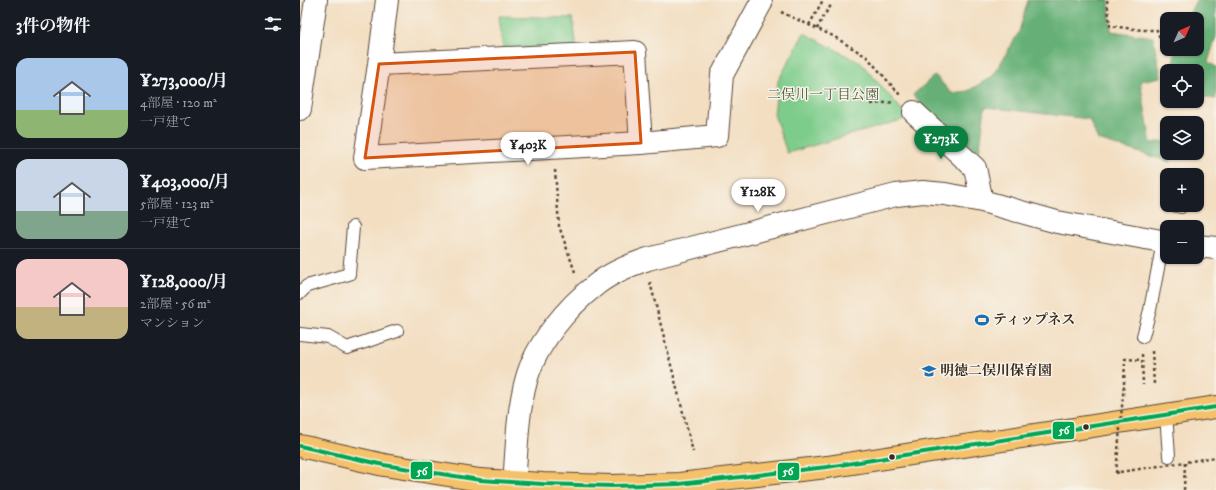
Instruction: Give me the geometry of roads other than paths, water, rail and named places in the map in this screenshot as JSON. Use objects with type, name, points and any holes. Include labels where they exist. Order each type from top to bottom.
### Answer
[{"type":"main road","points":[[300,446],[384,465],[480,480],[514,483],[612,486],[687,483],[827,467],[1216,407]]},
{"type":"street","points":[[300,109],[316,0]]},
{"type":"street","points":[[387,0],[365,158],[641,143],[717,136],[722,75],[761,3]]},
{"type":"street","points":[[379,64],[634,52],[641,143]]},
{"type":"street","points":[[910,106],[975,168],[982,201]]},
{"type":"street","points":[[514,483],[520,409],[526,380],[537,354],[558,323],[577,302],[598,284],[625,267],[648,258],[896,195],[923,192],[945,194],[982,201],[1057,222],[1160,241]]},
{"type":"street","points":[[1204,247],[1216,248]]},
{"type":"lane","points":[[300,293],[307,286],[349,274],[353,227]]},
{"type":"lane","points":[[1143,336],[1160,264]]},
{"type":"lane","points":[[300,334],[328,337],[347,348],[397,331]]},
{"type":"lane","points":[[1166,414],[1169,456]]},
{"type":"place","name":"ティップネス","points":[[982,320]]},
{"type":"place","name":"明徳二俣川保育園","points":[[929,371]]},
{"type":"park label","name":"二俣川一丁目公園","points":[[823,95]]}]
